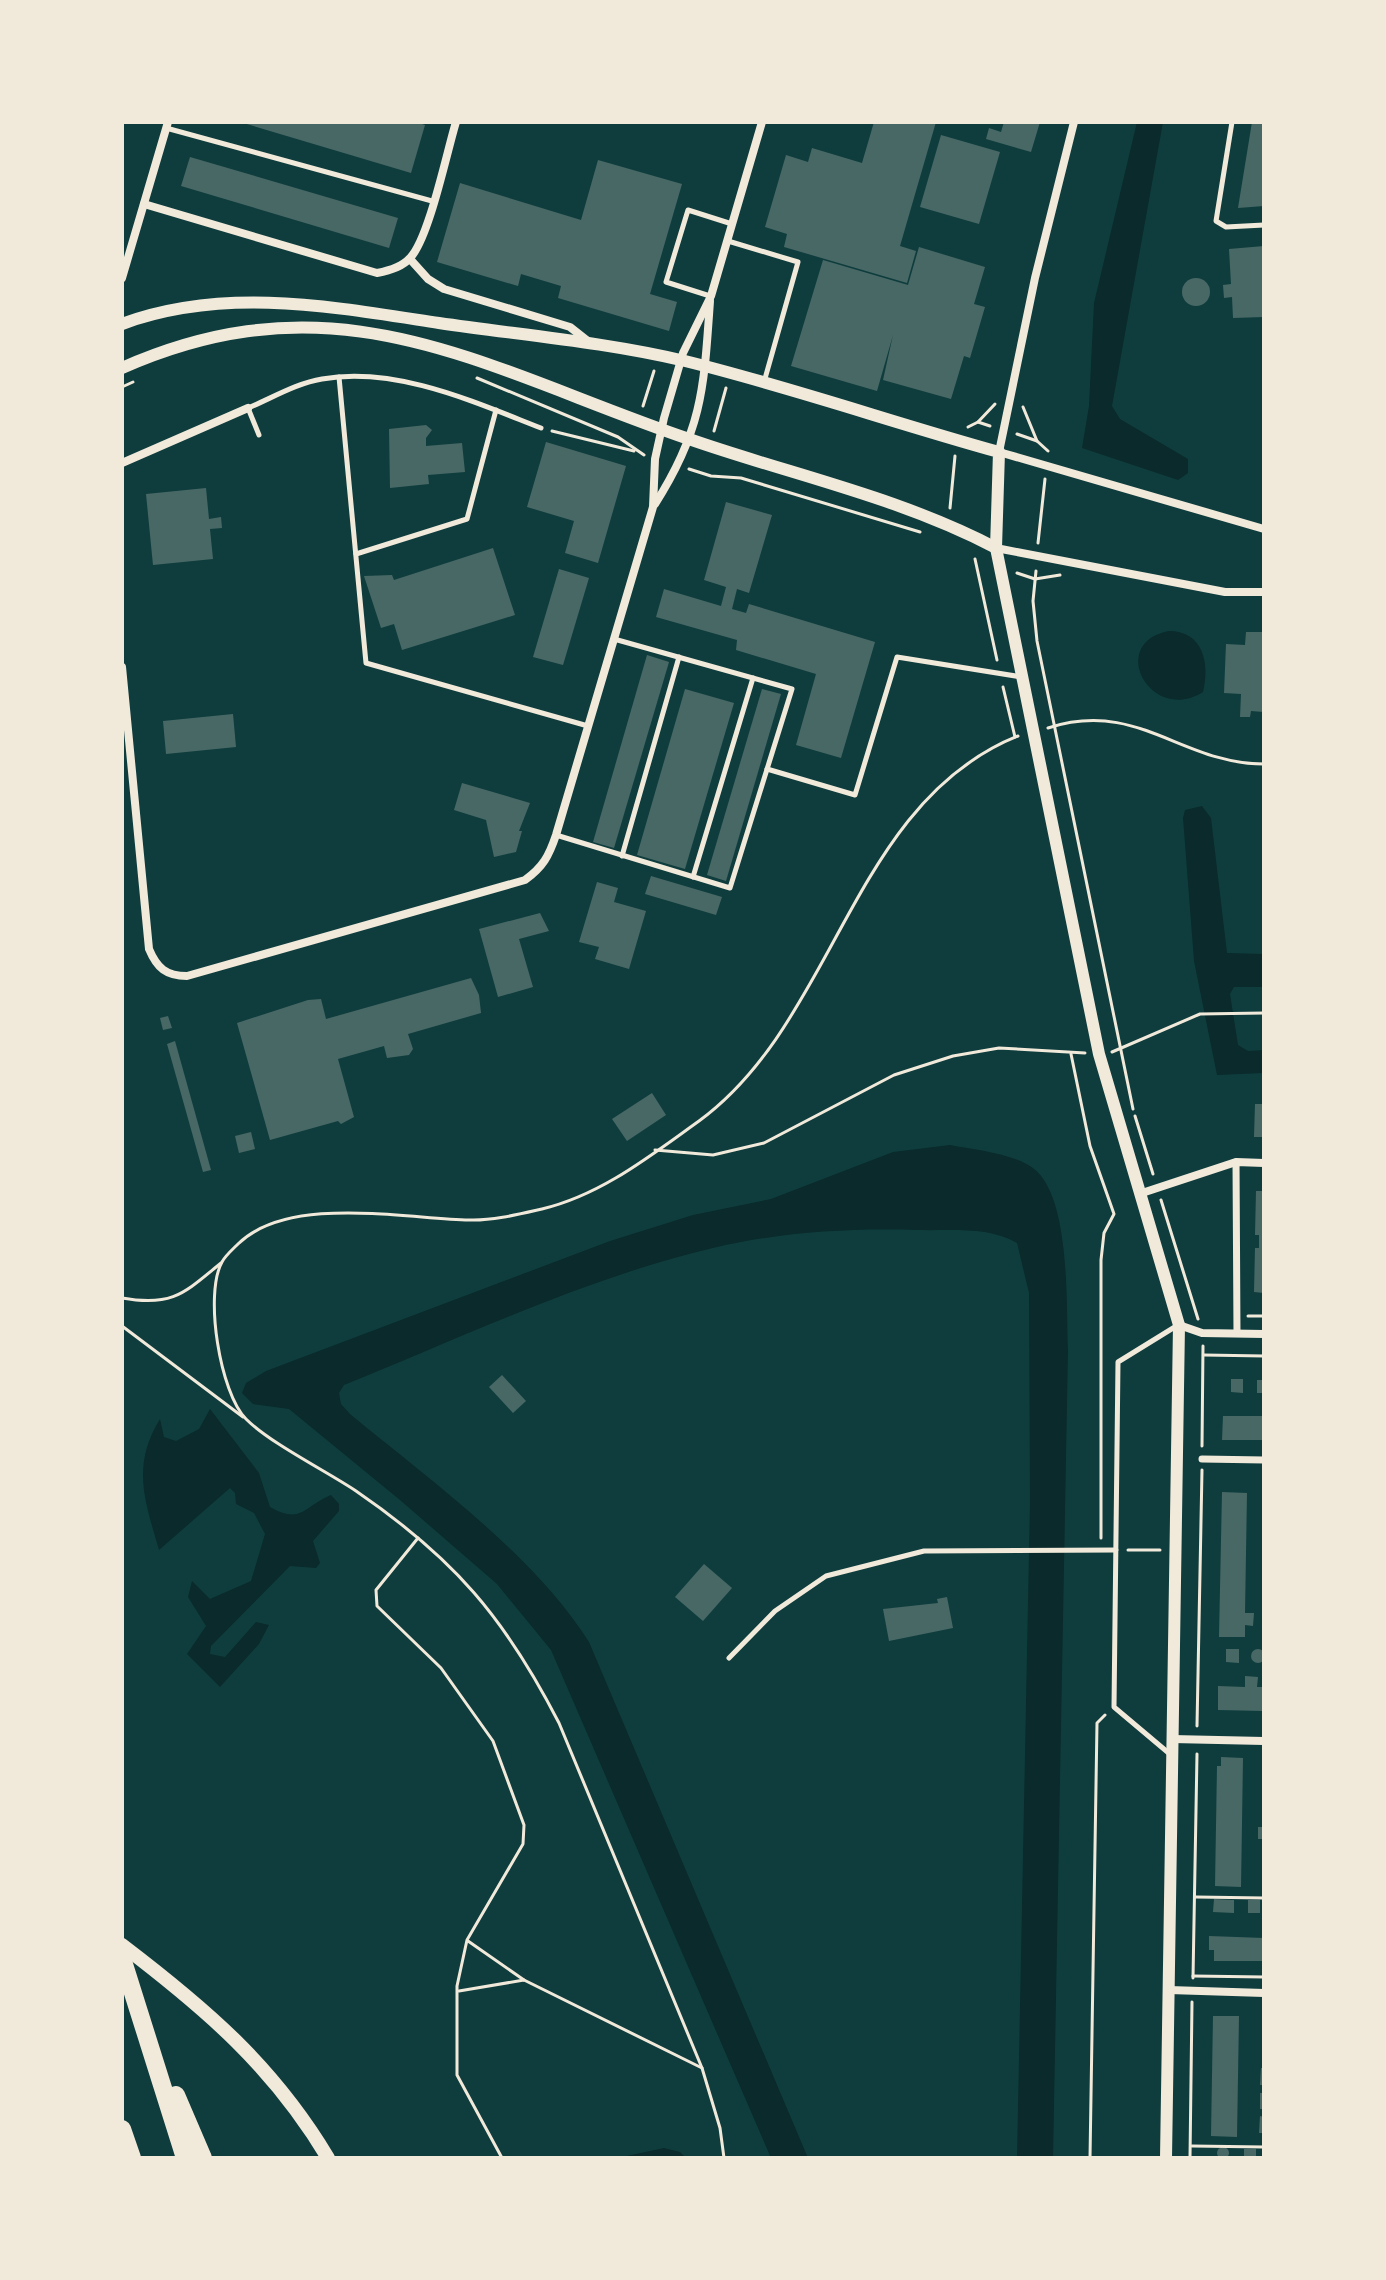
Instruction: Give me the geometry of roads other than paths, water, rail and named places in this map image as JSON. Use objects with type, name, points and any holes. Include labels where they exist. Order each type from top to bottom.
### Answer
[{"type":"highway","points":[[122,1958],[185,2158]]},
{"type":"highway","points":[[135,1996],[203,2158]]},
{"type":"highway","points":[[122,2129],[132,2158]]},
{"type":"main road","points":[[122,1945],[210,2014],[284,2090],[328,2158]]},
{"type":"street","points":[[144,204],[377,273],[410,259],[421,240],[456,122]]},
{"type":"street","points":[[122,667],[149,949],[159,968],[172,976],[187,976],[525,880],[547,861],[556,835],[653,507],[655,459],[661,429],[681,360],[711,296],[762,122]]},
{"type":"street","points":[[1074,122],[1035,278],[999,452],[996,548],[1099,1054],[1179,1325],[1166,2158]]},
{"type":"street","points":[[122,278],[167,125]]},
{"type":"street","points":[[410,259],[428,279],[444,289],[570,327],[592,345]]},
{"type":"street","points":[[653,507],[679,467],[701,404],[711,296]]},
{"type":"street","points":[[122,324],[164,311],[207,304],[280,301],[681,360],[1264,529]]},
{"type":"street","points":[[122,368],[217,336],[280,326],[358,331],[451,349],[689,439],[949,523],[996,548],[1225,592],[1264,592]]},
{"type":"street","points":[[122,463],[248,408]]},
{"type":"street","points":[[1138,1194],[1236,1162],[1264,1163]]},
{"type":"street","points":[[1236,1162],[1237,1333]]},
{"type":"street","points":[[1179,1325],[1202,1333],[1264,1334]]},
{"type":"street","points":[[1202,1459],[1264,1460]]},
{"type":"street","points":[[1172,1739],[1264,1741]]},
{"type":"street","points":[[1169,1990],[1264,1993]]},
{"type":"lane","points":[[1232,122],[1216,221],[1226,227],[1264,225]]},
{"type":"lane","points":[[167,125],[432,201]]},
{"type":"lane","points":[[711,296],[666,282],[688,210],[732,224]]},
{"type":"lane","points":[[727,240],[798,262],[764,383]]},
{"type":"lane","points":[[339,377],[366,663],[588,726]]},
{"type":"lane","points":[[259,435],[248,408],[303,384],[339,377],[420,386],[541,428]]},
{"type":"lane","points":[[356,554],[467,519],[496,410]]},
{"type":"lane","points":[[556,835],[730,888],[792,689],[613,639]]},
{"type":"lane","points":[[622,856],[679,657]]},
{"type":"lane","points":[[767,769],[855,795],[897,657],[1023,678]]},
{"type":"lane","points":[[693,877],[753,678]]},
{"type":"lane","points":[[1171,1755],[1114,1707],[1118,1362],[1179,1325]]},
{"type":"lane","points":[[729,1658],[775,1611],[826,1576],[924,1551],[1029,1548],[1116,1550]]},
{"type":"water","points":[[1137,122],[1163,122],[1112,406],[1120,419],[1188,459],[1188,473],[1178,480],[1082,448],[1089,406],[1094,303]]},
{"type":"water","points":[[1169,631],[1181,632],[1197,643],[1204,660],[1203,692],[1184,699],[1167,698],[1153,690],[1143,678],[1138,664],[1140,650],[1150,638]]},
{"type":"water","points":[[1202,806],[1211,818],[1227,953],[1264,954],[1264,987],[1234,987],[1230,994],[1238,1045],[1248,1051],[1264,1050],[1264,1073],[1217,1075],[1194,961],[1183,818],[1185,810]]},
{"type":"water","points":[[950,1145],[1004,1155],[1033,1168],[1045,1182],[1054,1202],[1064,1253],[1068,1350],[1053,2158],[1017,2158],[1030,1502],[1029,1293],[1017,1243],[994,1234],[969,1230],[866,1230],[789,1235],[713,1248],[620,1275],[526,1309],[344,1385],[339,1393],[341,1404],[350,1414],[510,1549],[540,1579],[589,1642],[808,2158],[771,2158],[551,1650],[497,1584],[400,1500],[289,1409],[253,1404],[242,1393],[246,1383],[266,1371],[610,1241],[693,1215],[771,1199],[893,1152]]},
{"type":"water","points":[[210,1409],[259,1473],[270,1507],[296,1514],[331,1495],[339,1504],[339,1511],[313,1541],[320,1563],[316,1568],[290,1566],[211,1646],[210,1654],[225,1657],[256,1622],[269,1625],[259,1644],[220,1687],[187,1654],[206,1626],[188,1597],[192,1581],[210,1599],[251,1581],[265,1534],[254,1513],[236,1504],[235,1493],[230,1488],[159,1550],[143,1484],[146,1452],[160,1419],[164,1437],[176,1441],[199,1429]]},
{"type":"water","points":[[664,2148],[680,2152],[686,2158],[617,2158]]}]
